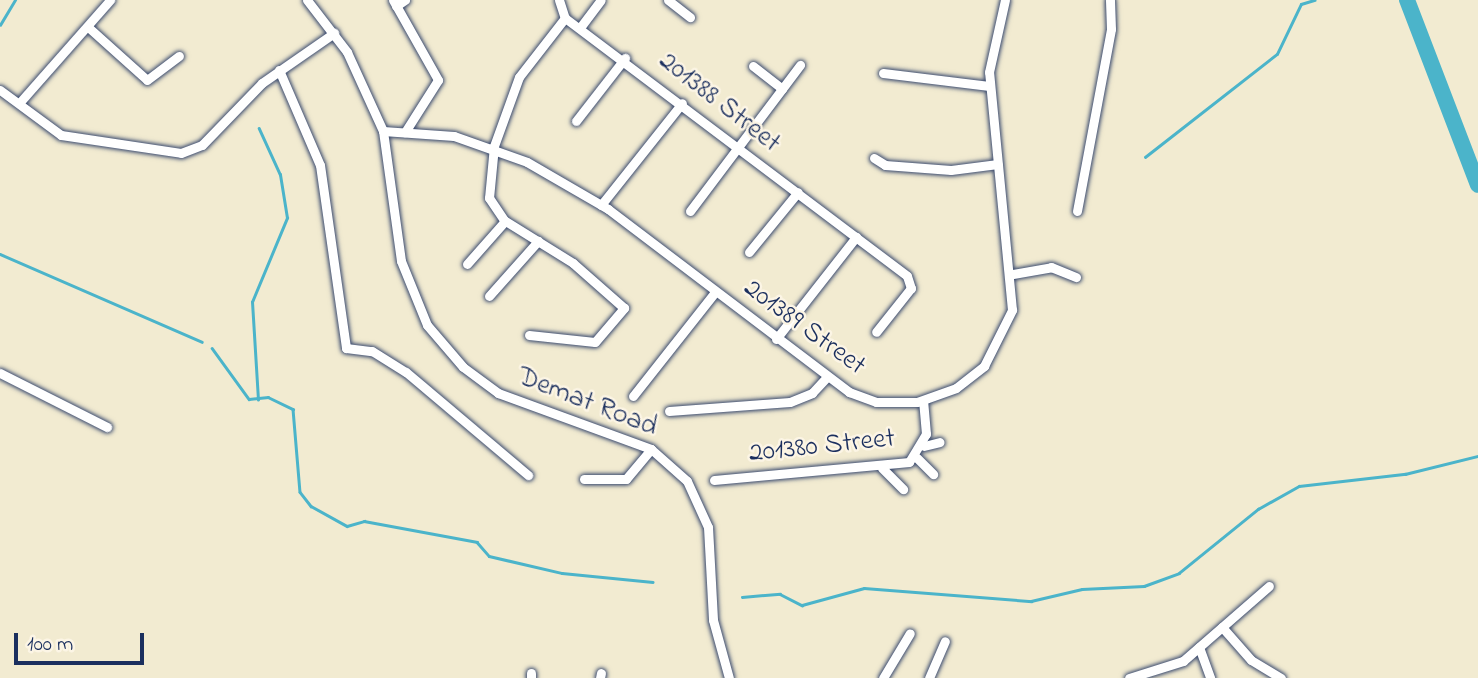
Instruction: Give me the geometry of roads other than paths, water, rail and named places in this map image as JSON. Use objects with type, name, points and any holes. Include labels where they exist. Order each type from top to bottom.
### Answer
[{"type":"street","points":[[21,100],[110,0]]},
{"type":"street","name":"Demat Road","points":[[307,0],[334,33],[383,131],[401,261],[415,303],[443,346],[509,398],[651,449],[680,472],[702,507],[717,646],[729,678]]},
{"type":"street","points":[[405,0],[394,3],[438,80],[405,132]]},
{"type":"street","points":[[529,335],[595,342],[624,308],[538,241],[505,221],[487,187],[494,146],[519,77],[565,18],[559,0]]},
{"type":"street","points":[[582,25],[601,0]]},
{"type":"street","points":[[668,0],[690,17]]},
{"type":"street","name":"201389 Street","points":[[383,131],[494,146],[601,205],[827,377],[876,402],[923,401],[956,388],[995,352],[1012,310],[1013,274],[989,86],[990,49],[1005,0]]},
{"type":"street","points":[[1077,211],[1111,29],[1110,0]]},
{"type":"street","name":"201388 Street","points":[[565,18],[582,25],[856,237],[912,284],[876,332]]},
{"type":"street","points":[[88,27],[147,80],[178,56]]},
{"type":"street","points":[[0,90],[21,100],[61,135],[181,153],[202,145],[279,70],[334,33]]},
{"type":"street","points":[[576,121],[625,58]]},
{"type":"street","points":[[690,211],[800,65]]},
{"type":"street","points":[[753,66],[782,89]]},
{"type":"street","points":[[279,70],[320,165],[346,348],[372,351],[406,372],[528,475]]},
{"type":"street","points":[[883,73],[989,86]]},
{"type":"street","points":[[601,205],[682,103]]},
{"type":"street","points":[[874,158],[885,165],[951,170],[998,164]]},
{"type":"street","points":[[750,252],[798,192]]},
{"type":"street","points":[[467,264],[505,221]]},
{"type":"street","points":[[776,339],[856,237]]},
{"type":"street","points":[[489,296],[538,241]]},
{"type":"street","points":[[1013,274],[1051,267],[1076,277]]},
{"type":"street","points":[[633,396],[715,292]]},
{"type":"street","points":[[0,373],[107,426]]},
{"type":"street","points":[[669,411],[790,402],[812,393],[827,377]]},
{"type":"street","name":"201380 Street","points":[[714,480],[881,468],[917,458],[923,446],[923,401]]},
{"type":"street","points":[[923,446],[929,450],[940,442]]},
{"type":"street","points":[[584,479],[626,479],[651,449]]},
{"type":"street","points":[[917,458],[933,474]]},
{"type":"street","points":[[881,468],[903,489]]},
{"type":"street","points":[[1129,678],[1143,676],[1183,661],[1269,586]]},
{"type":"street","points":[[1222,627],[1251,660],[1281,678]]},
{"type":"street","points":[[883,678],[910,633]]},
{"type":"street","points":[[929,678],[945,642]]},
{"type":"street","points":[[1199,647],[1210,678]]},
{"type":"waterway","points":[[0,25],[15,0]]},
{"type":"waterway","points":[[1145,157],[1277,54],[1301,4],[1314,0]]},
{"type":"waterway","points":[[1407,0],[1478,185]]},
{"type":"waterway","points":[[258,400],[252,302],[287,218],[280,175],[259,129]]},
{"type":"waterway","points":[[0,254],[202,342]]},
{"type":"waterway","points":[[212,348],[249,399],[268,397],[293,409],[300,492],[311,506],[347,526],[364,521],[477,542],[489,556],[562,573],[653,582]]},
{"type":"waterway","points":[[742,597],[780,594],[802,605],[864,588],[1031,601],[1082,589],[1144,586],[1179,573],[1258,509],[1299,486],[1405,474],[1478,456]]}]
